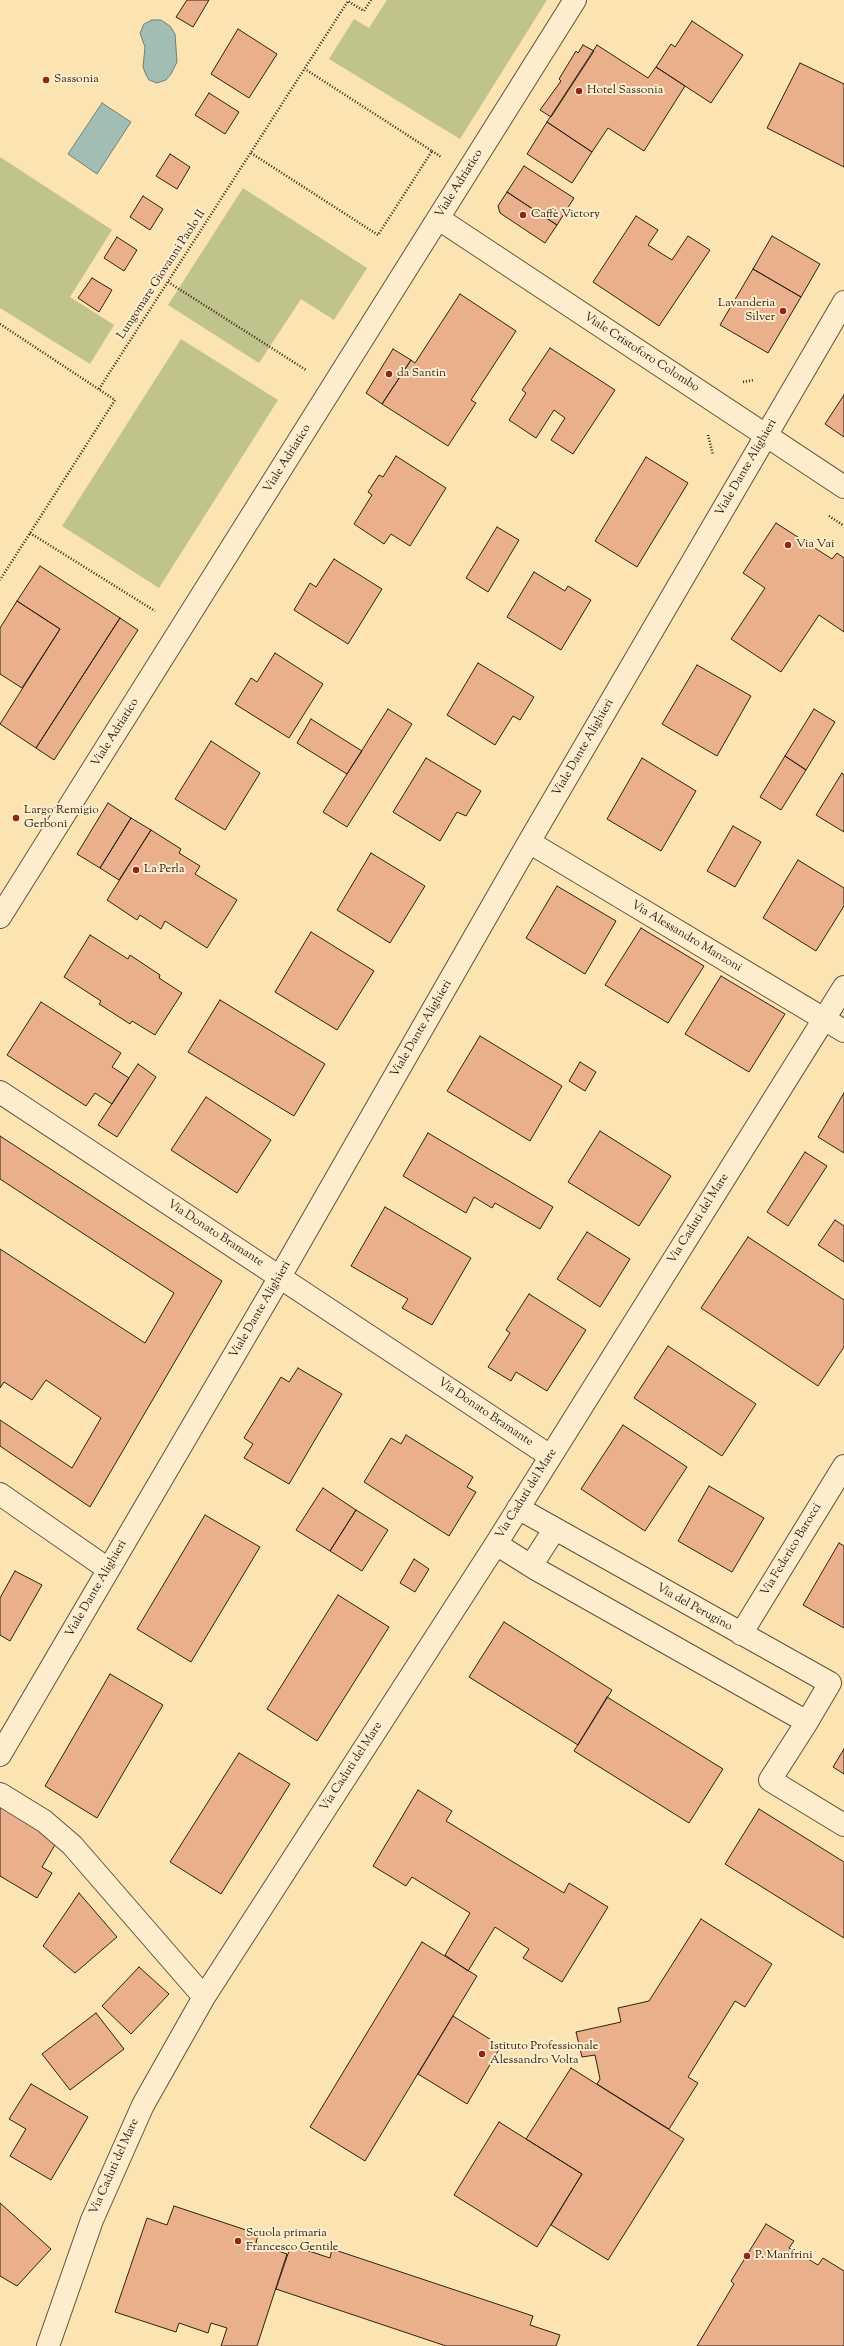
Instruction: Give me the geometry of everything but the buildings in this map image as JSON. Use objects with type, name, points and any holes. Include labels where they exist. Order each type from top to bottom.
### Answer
[{"type":"street","name":"Viale Adriatico","points":[[0,916],[439,219],[575,0]]},
{"type":"street","name":"Viale Cristoforo Colombo","points":[[439,219],[844,487]]},
{"type":"street","name":"Viale Dante Alighieri","points":[[0,1755],[280,1276],[529,842],[844,302]]},
{"type":"street","name":"Via Alessandro Manzoni","points":[[529,842],[844,1031]]},
{"type":"street","name":"Via Caduti del Mare","points":[[48,2346],[92,2220],[143,2105],[204,1997],[496,1544],[844,987]]},
{"type":"street","name":"Via Donato Bramante","points":[[0,1092],[550,1456]]},
{"type":"street","name":"Via Federico Barocci","points":[[741,1634],[844,1466]]},
{"type":"street","points":[[0,1494],[108,1569]]},
{"type":"street","name":"Via del Perugino","points":[[518,1508],[554,1530],[830,1683],[770,1780],[844,1825]]},
{"type":"street","points":[[531,1566],[554,1530]]},
{"type":"street","points":[[496,1544],[531,1566],[807,1722]]},
{"type":"street","points":[[0,1794],[44,1822],[72,1845],[204,1997]]},
{"type":"path","name":"Lungomare Giovanni Paolo II","points":[[99,389],[348,2],[364,11],[371,0]]},
{"type":"path","points":[[251,153],[378,235],[432,151],[305,68]]},
{"type":"path","points":[[168,282],[333,387]]},
{"type":"path","points":[[0,324],[115,400],[0,580]]},
{"type":"path","points":[[30,533],[156,611]]},
{"type":"green space","points":[[387,0],[547,0],[460,139],[329,59],[354,19],[369,28]]},
{"type":"green space","points":[[0,157],[112,230],[70,297],[114,325],[90,364],[0,308]]},
{"type":"green space","points":[[243,188],[367,268],[334,320],[301,299],[259,363],[168,305]]},
{"type":"green space","points":[[181,339],[278,400],[159,588],[62,526]]},
{"type":"water","points":[[152,20],[161,20],[170,26],[175,34],[177,62],[166,80],[157,83],[149,80],[143,67],[145,47],[140,33],[144,24]]},
{"type":"water","points":[[102,103],[131,122],[97,174],[68,154]]},
{"type":"place","name":"Sassonia","points":[[46,80]]},
{"type":"place","name":"Hotel Sassonia","points":[[579,91]]},
{"type":"place","name":"Caffè Victory","points":[[523,215]]},
{"type":"place","name":"Lavanderia Silver","points":[[783,311]]},
{"type":"place","name":"da Santin","points":[[389,374]]},
{"type":"place","name":"Via Vai","points":[[788,545]]},
{"type":"place","name":"Largo Remigio Gerboni","points":[[16,818]]},
{"type":"place","name":"La Perla","points":[[136,870]]},
{"type":"place","name":"Istituto Professionale Alessandro Volta","points":[[482,2054]]},
{"type":"place","name":"Scuola primaria Francesco Gentile","points":[[238,2241]]},
{"type":"place","name":"P. Manfrini","points":[[747,2256]]}]
